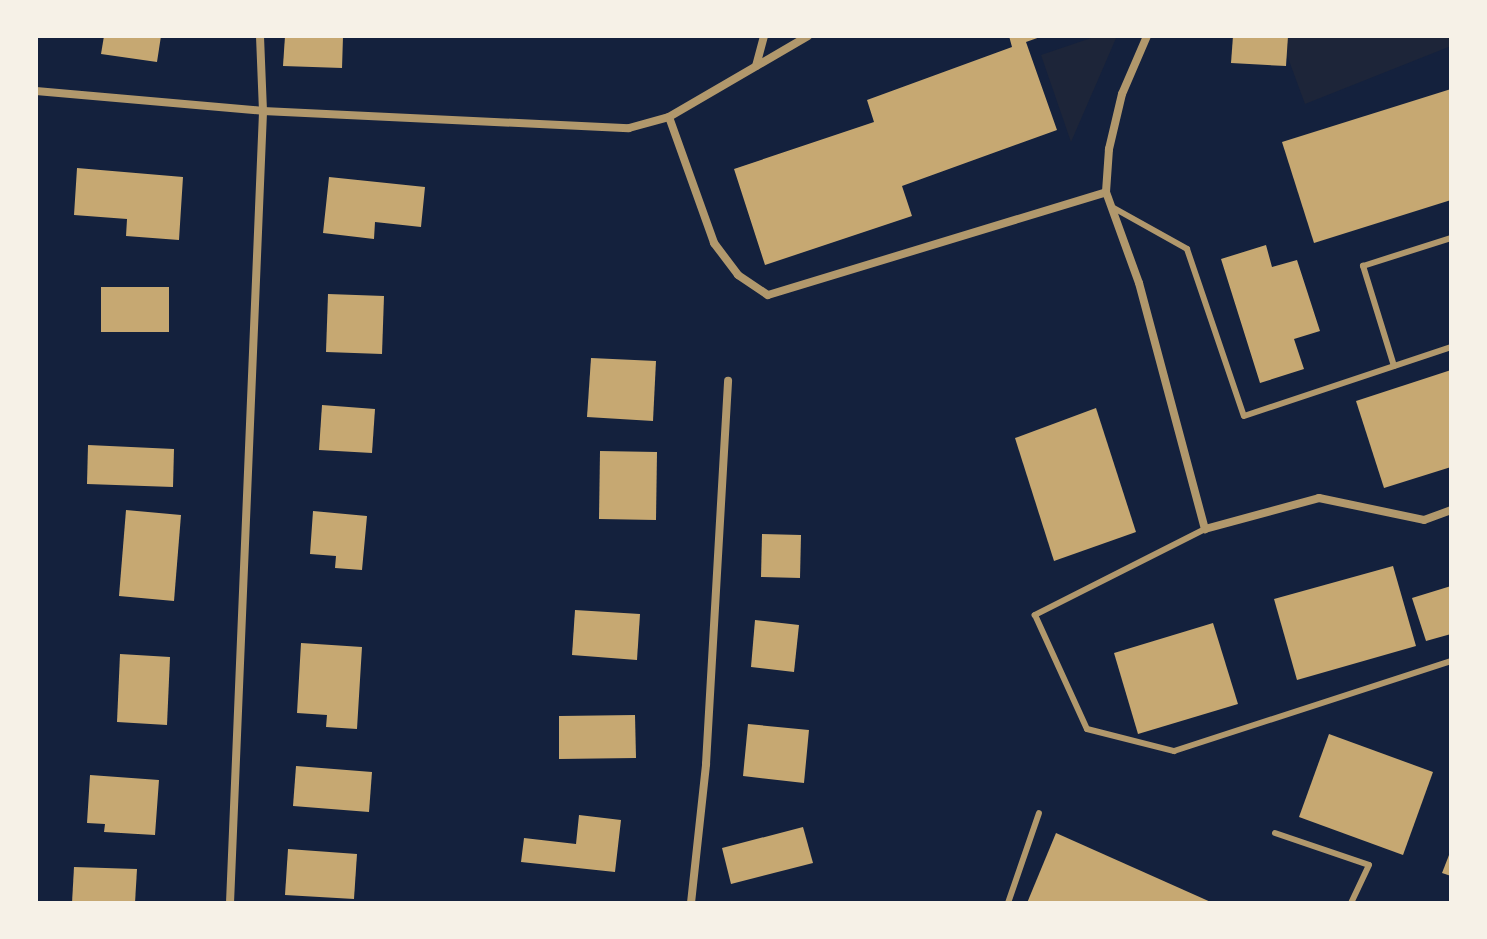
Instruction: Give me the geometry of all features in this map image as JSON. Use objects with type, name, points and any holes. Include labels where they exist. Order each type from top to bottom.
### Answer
[{"type":"street","points":[[230,903],[263,111],[260,36]]},
{"type":"street","points":[[756,66],[764,36]]},
{"type":"street","points":[[36,91],[263,111],[629,128],[669,117],[808,36]]},
{"type":"street","points":[[1147,36],[1122,94],[1109,149],[1106,192],[1139,283],[1205,529],[1319,498],[1424,520],[1451,510]]},
{"type":"street","points":[[669,117],[714,243],[738,275],[768,295],[1106,192]]},
{"type":"street","points":[[691,903],[706,764],[728,381]]},
{"type":"lane","points":[[1111,206],[1187,249],[1244,416],[1451,347]]},
{"type":"lane","points":[[1394,366],[1363,266],[1451,238]]},
{"type":"lane","points":[[1205,529],[1035,615],[1087,729],[1174,751],[1451,661]]},
{"type":"lane","points":[[1008,903],[1039,813]]},
{"type":"lane","points":[[1275,833],[1369,865],[1351,903]]},
{"type":"shaded area","points":[[1097,36],[1117,36],[1071,142],[1041,55]]},
{"type":"shaded area","points":[[1280,36],[1451,36],[1451,46],[1305,104]]},
{"type":"building","points":[[104,36],[161,36],[157,62],[101,54]]},
{"type":"building","points":[[285,36],[343,36],[342,68],[283,66]]},
{"type":"building","points":[[1009,36],[1043,36],[1026,42],[1057,130],[902,186],[912,216],[765,265],[734,169],[874,122],[867,100],[1012,47]]},
{"type":"building","points":[[1233,36],[1288,36],[1286,66],[1231,63]]},
{"type":"building","points":[[1451,89],[1451,200],[1314,243],[1282,142]]},
{"type":"building","points":[[77,168],[183,177],[179,240],[126,236],[127,219],[74,215]]},
{"type":"building","points":[[329,177],[425,187],[421,227],[375,222],[374,239],[323,233]]},
{"type":"building","points":[[1266,245],[1272,267],[1297,260],[1320,331],[1294,339],[1304,369],[1260,383],[1221,259]]},
{"type":"building","points":[[101,287],[169,287],[169,332],[101,332]]},
{"type":"building","points":[[328,294],[384,296],[382,354],[326,352]]},
{"type":"building","points":[[591,358],[656,361],[653,421],[587,417]]},
{"type":"building","points":[[1451,370],[1451,467],[1384,488],[1356,401]]},
{"type":"building","points":[[322,405],[375,409],[372,453],[319,450]]},
{"type":"building","points":[[1096,408],[1136,532],[1054,561],[1015,438]]},
{"type":"building","points":[[88,445],[174,449],[173,487],[87,484]]},
{"type":"building","points":[[600,451],[657,452],[656,520],[599,519]]},
{"type":"building","points":[[126,510],[181,515],[174,601],[119,596]]},
{"type":"building","points":[[313,511],[367,516],[362,570],[335,568],[336,556],[310,554]]},
{"type":"building","points":[[762,534],[801,535],[800,578],[761,577]]},
{"type":"building","points":[[1393,566],[1416,646],[1297,680],[1274,599]]},
{"type":"building","points":[[1451,586],[1451,634],[1426,641],[1412,598]]},
{"type":"building","points":[[575,610],[640,614],[637,660],[572,655]]},
{"type":"building","points":[[755,620],[799,625],[794,672],[751,667]]},
{"type":"building","points":[[1213,623],[1238,704],[1138,734],[1114,653]]},
{"type":"building","points":[[301,643],[362,647],[357,729],[326,727],[327,715],[297,713]]},
{"type":"building","points":[[120,654],[170,657],[167,725],[117,722]]},
{"type":"building","points":[[635,715],[636,758],[559,759],[559,716]]},
{"type":"building","points":[[748,724],[809,730],[804,783],[743,776]]},
{"type":"building","points":[[1329,734],[1433,772],[1403,855],[1299,817]]},
{"type":"building","points":[[296,766],[372,772],[369,812],[293,806]]},
{"type":"building","points":[[90,775],[159,780],[155,835],[104,832],[105,824],[87,823]]},
{"type":"building","points":[[579,815],[621,820],[615,872],[521,862],[524,838],[576,844]]},
{"type":"building","points":[[803,827],[813,863],[731,884],[722,848]]},
{"type":"building","points":[[1056,833],[1213,903],[1027,903]]},
{"type":"building","points":[[288,849],[357,854],[354,899],[285,895]]},
{"type":"building","points":[[1451,850],[1451,876],[1442,873]]},
{"type":"building","points":[[74,867],[137,869],[135,903],[72,903]]}]
